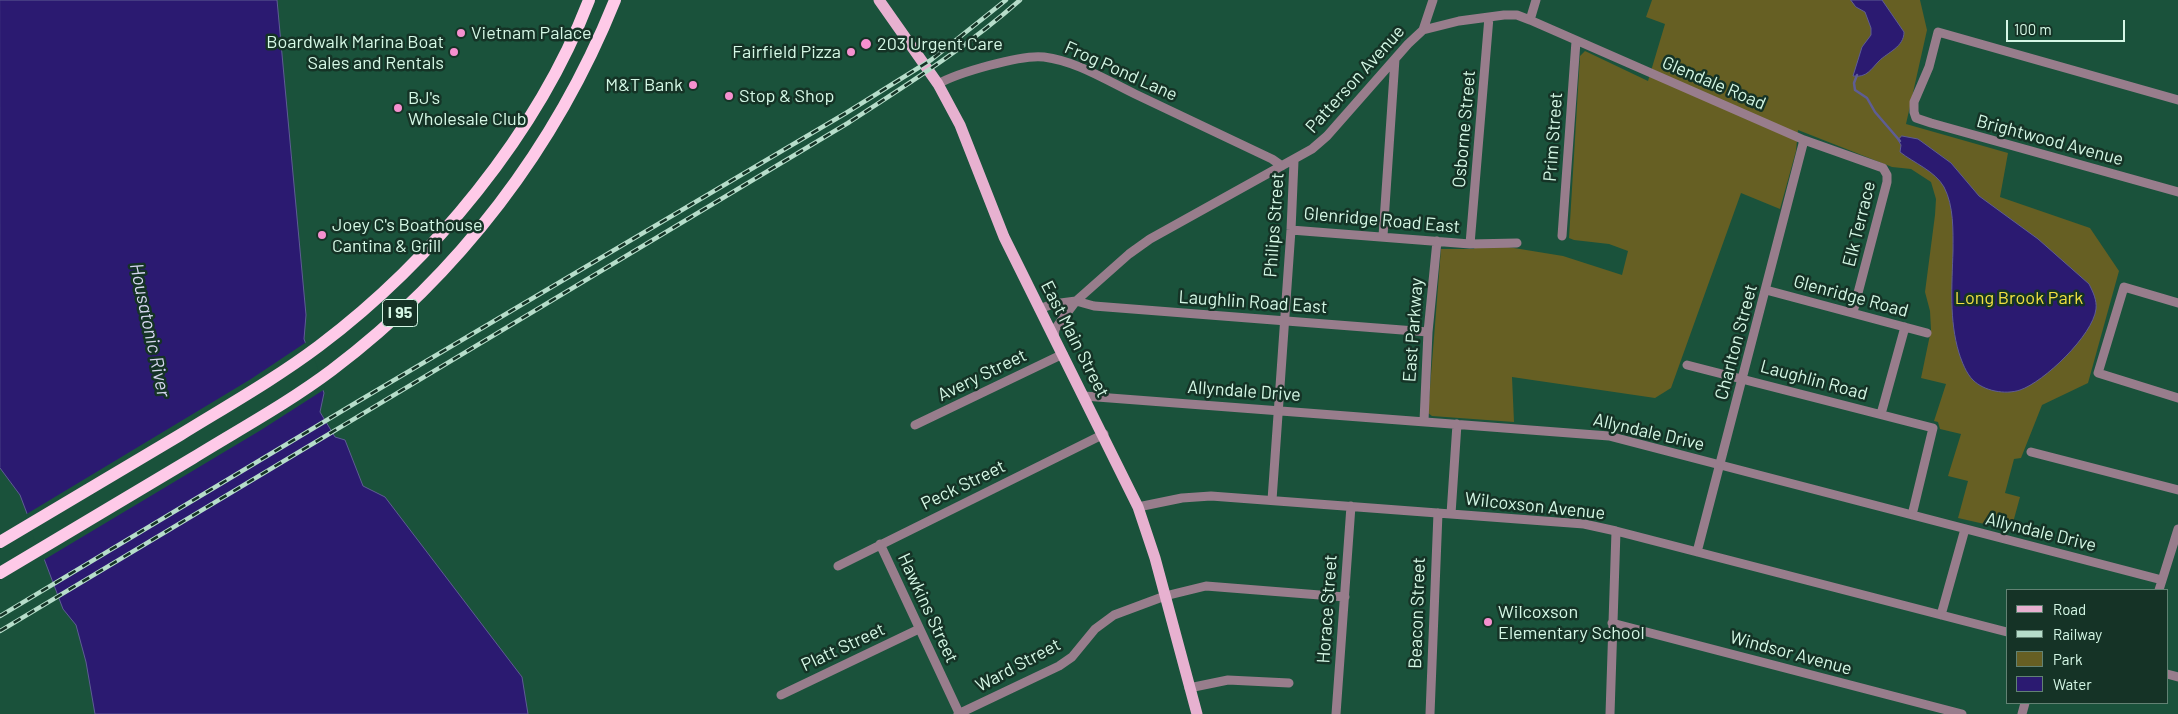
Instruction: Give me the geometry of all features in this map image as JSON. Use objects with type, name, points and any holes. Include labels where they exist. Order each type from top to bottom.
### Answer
[{"type":"highway","name":"I 95","points":[[0,542],[276,376],[318,347],[370,305],[423,254],[472,197],[512,141],[555,72],[589,0]]},
{"type":"highway","name":"I 95","points":[[0,573],[277,408],[366,343],[425,290],[479,230],[536,152],[577,84],[616,0]]},
{"type":"main road","name":"East Main Street","points":[[879,0],[938,84],[960,125],[1000,228],[1039,309],[1104,434],[1138,507],[1165,596],[1196,714]]},
{"type":"street","points":[[1423,30],[1433,0]]},
{"type":"street","points":[[1530,20],[1536,0]]},
{"type":"street","name":"Patterson Avenue","points":[[1054,338],[1055,329],[1076,301],[1129,254],[1150,240],[1294,161],[1323,140],[1423,30],[1444,24],[1489,17],[1514,15],[1530,20]]},
{"type":"street","name":"Osborne Street","points":[[1470,244],[1489,17]]},
{"type":"street","name":"Glendale Road","points":[[1530,20],[1804,140],[1878,165],[1887,172]]},
{"type":"street","name":"Brightwood Avenue","points":[[2178,100],[1938,32],[1929,68],[1914,102],[1915,116],[1931,123],[2178,192]]},
{"type":"street","name":"Prim Street","points":[[1562,236],[1576,41]]},
{"type":"street","name":"Frog Pond Lane","points":[[938,84],[955,76],[1023,58],[1042,57],[1057,60],[1102,78],[1272,159],[1282,166]]},
{"type":"street","points":[[1383,236],[1395,59]]},
{"type":"street","name":"Charlton Street","points":[[1697,552],[1804,140]]},
{"type":"street","name":"Philips Street","points":[[1272,500],[1294,161]]},
{"type":"street","name":"Elk Terrace","points":[[1853,312],[1887,182],[1887,172]]},
{"type":"street","name":"Glenridge Road East","points":[[1291,230],[1470,244]]},
{"type":"street","name":"East Parkway","points":[[1424,421],[1428,332],[1437,241]]},
{"type":"street","points":[[1470,244],[1517,243]]},
{"type":"street","points":[[2178,303],[2124,287],[2098,373],[2178,398]]},
{"type":"street","name":"Glenridge Road","points":[[1766,290],[1927,332]]},
{"type":"street","points":[[1039,309],[1053,304],[1076,301]]},
{"type":"street","name":"Laughlin Road East","points":[[1076,301],[1094,306],[1428,332]]},
{"type":"street","points":[[1882,414],[1905,327]]},
{"type":"street","name":"Avery Street","points":[[915,424],[1062,354]]},
{"type":"street","name":"Laughlin Road","points":[[1688,365],[1933,428],[1912,515]]},
{"type":"street","name":"Allyndale Drive","points":[[1084,396],[1610,436],[1719,466],[2162,580]]},
{"type":"street","points":[[1451,514],[1457,424]]},
{"type":"street","name":"Peck Street","points":[[838,566],[1104,434]]},
{"type":"street","points":[[2031,452],[2178,490]]},
{"type":"street","name":"Wilcoxson Avenue","points":[[1138,507],[1203,496],[1574,523],[1616,530],[2006,632]]},
{"type":"street","name":"Horace Street","points":[[1336,714],[1351,506]]},
{"type":"street","name":"Beacon Street","points":[[1430,714],[1438,513]]},
{"type":"street","points":[[1941,615],[1965,529]]},
{"type":"street","points":[[1610,714],[1616,530]]},
{"type":"street","points":[[2160,589],[2178,530]]},
{"type":"street","name":"Hawkins Street","points":[[880,544],[958,714]]},
{"type":"street","name":"Ward Street","points":[[958,714],[1066,662],[1096,629],[1114,615],[1165,596],[1206,586],[1345,597]]},
{"type":"street","name":"Windsor Avenue","points":[[1612,623],[1962,714]]},
{"type":"street","name":"Platt Street","points":[[781,695],[919,629]]},
{"type":"street","points":[[1190,688],[1228,680],[1289,683]]},
{"type":"green space","name":"Long Brook Park","points":[[1652,0],[1920,0],[1927,30],[1906,124],[2008,153],[2000,197],[2090,228],[2119,271],[2088,383],[2042,405],[2021,458],[2014,459],[2005,493],[2020,497],[2011,530],[1958,518],[1968,481],[1948,476],[1961,434],[1940,429],[1938,422],[1934,421],[1946,384],[1921,378],[1931,330],[1930,311],[1925,292],[1936,199],[1931,182],[1911,169],[1892,167],[1798,130],[1796,151],[1780,209],[1741,193],[1671,388],[1655,398],[1512,377],[1514,422],[1432,416],[1428,413],[1441,249],[1474,249],[1477,242],[1563,256],[1622,275],[1628,251],[1609,244],[1569,238],[1580,56],[1585,51],[1648,81],[1665,24],[1646,17]]},
{"type":"water","name":"Housatonic River","points":[[0,0],[277,0],[306,315],[304,339],[324,393],[320,412],[335,437],[345,440],[363,486],[385,497],[522,677],[528,714],[95,714],[86,662],[76,625],[63,609],[20,495],[0,468]]},
{"type":"water","points":[[1851,0],[1882,0],[1904,32],[1901,42],[1862,76],[1853,76],[1862,47],[1871,35],[1871,28],[1865,12],[1856,7]]},
{"type":"water","points":[[1902,136],[1918,139],[1951,163],[1979,196],[2038,239],[2089,284],[2095,299],[2096,309],[2093,320],[2086,332],[2054,368],[2042,378],[2020,390],[2001,392],[1983,387],[1966,371],[1956,341],[1952,315],[1953,235],[1950,202],[1944,187],[1935,176],[1900,152],[1901,145],[1898,140]]},
{"type":"pier","points":[[308,341],[325,389],[261,430],[42,561],[25,515],[251,379]]},
{"type":"waterway","points":[[1857,75],[1854,83],[1855,90],[1867,98],[1875,112],[1900,141]]},
{"type":"railway","points":[[0,616],[846,113],[931,60],[1006,0]]},
{"type":"railway","points":[[0,631],[848,123],[979,34],[1020,0]]},
{"type":"place","name":"Vietnam Palace","points":[[461,33]]},
{"type":"place","name":"203 Urgent Care","points":[[866,44]]},
{"type":"place","name":"Boardwalk Marina Boat Sales and Rentals","points":[[454,52]]},
{"type":"place","name":"Fairfield Pizza","points":[[851,52]]},
{"type":"place","name":"M&T Bank","points":[[693,85]]},
{"type":"place","name":"Stop & Shop","points":[[729,96]]},
{"type":"place","name":"BJ's Wholesale Club","points":[[398,108]]},
{"type":"place","name":"Joey C's Boathouse Cantina & Grill","points":[[322,235]]},
{"type":"place","name":"Wilcoxson Elementary School","points":[[1488,622]]}]
